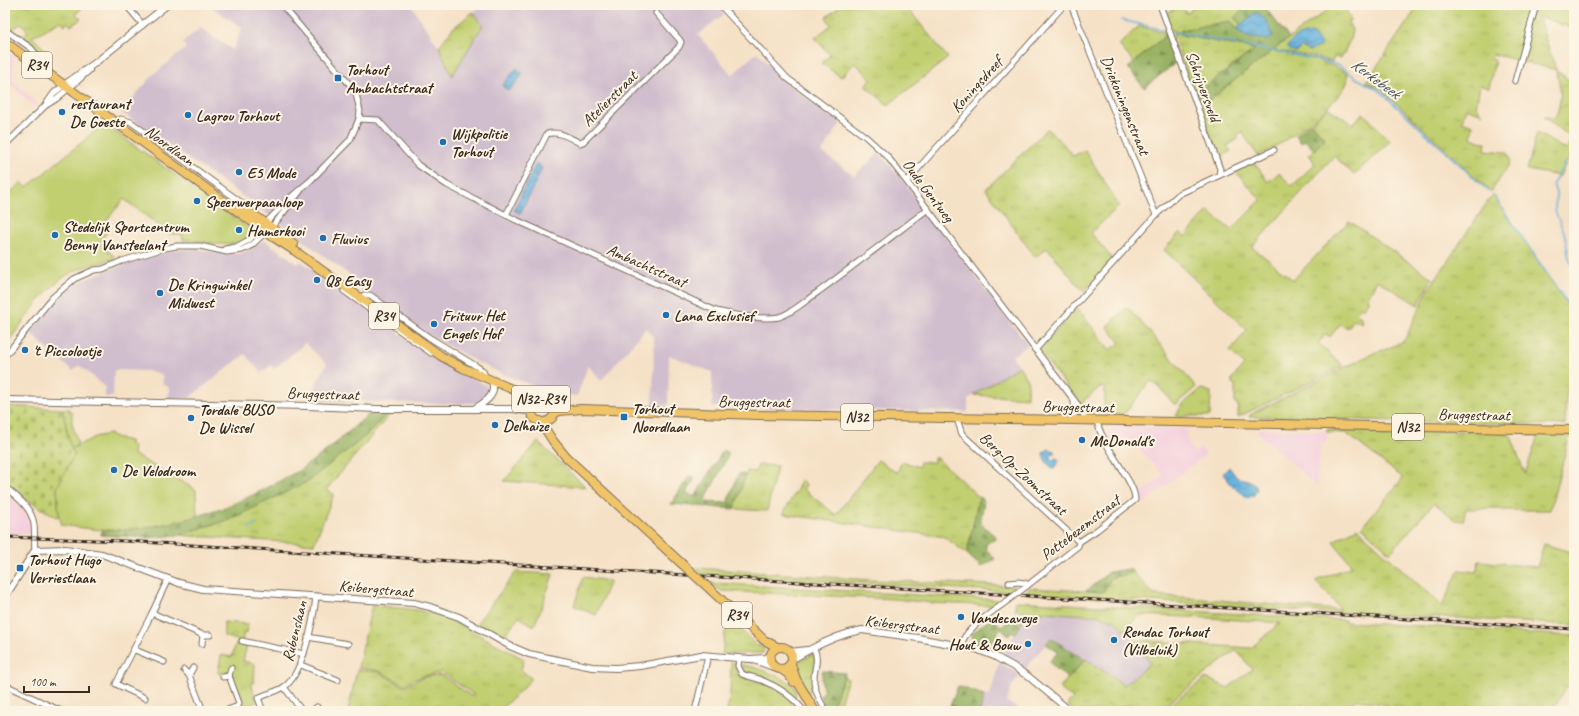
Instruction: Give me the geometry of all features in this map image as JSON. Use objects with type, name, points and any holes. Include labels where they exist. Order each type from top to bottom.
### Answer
[{"type":"main road","name":"Noordlaan","points":[[5,37],[43,63],[69,85],[265,227],[364,295],[427,341],[489,379]]},
{"type":"main road","name":"Noordlaan","points":[[5,42],[121,119],[238,205],[253,214],[281,242],[443,357],[463,368],[521,393],[533,406]]},
{"type":"main road","name":"Noordlaan","points":[[521,393],[527,392],[544,398]]},
{"type":"main road","name":"N32-R34","points":[[544,398],[553,403],[553,416],[546,421],[540,421],[534,417],[533,406],[539,399],[544,398]]},
{"type":"main road","name":"Bruggestraat","points":[[553,403],[581,409]]},
{"type":"main road","name":"Bruggestraat","points":[[553,416],[560,411],[581,409],[751,415],[1097,420],[1574,430]]},
{"type":"main road","points":[[550,437],[548,426],[553,416]]},
{"type":"main road","name":"R34","points":[[540,421],[558,449],[573,464],[764,640],[772,652]]},
{"type":"main road","points":[[791,658],[788,667],[782,669],[773,667],[771,664],[772,652],[784,647],[791,658],[792,671],[814,709]]},
{"type":"main road","points":[[782,669],[792,679],[814,709]]},
{"type":"street","points":[[126,5],[143,25]]},
{"type":"street","points":[[5,145],[44,107],[56,99],[69,85],[167,5]]},
{"type":"street","points":[[5,356],[52,298],[71,281],[82,274],[108,267],[158,249],[177,246],[200,246],[221,250],[236,247],[244,243],[265,227],[290,198],[301,190],[350,140],[359,119],[356,94],[351,86],[282,5]]},
{"type":"street","name":"Oude Gentweg","points":[[720,5],[787,78],[872,142],[887,156],[1081,410],[1086,420]]},
{"type":"street","name":"Koningsdreef","points":[[906,181],[1064,5]]},
{"type":"street","name":"Driekoningenstraat","points":[[1072,5],[1156,215]]},
{"type":"street","name":"Schrijversveld","points":[[1160,5],[1220,169],[1219,175]]},
{"type":"street","points":[[1515,81],[1536,5]]},
{"type":"street","name":"Atelierstraat","points":[[506,215],[547,134],[553,132],[558,133],[580,143],[583,142],[679,47],[681,42],[679,39],[656,13]]},
{"type":"street","name":"Noordlaan","points":[[5,30],[31,48],[43,63]]},
{"type":"street","name":"Ambachtstraat","points":[[359,119],[378,120],[418,165],[447,185],[506,215],[716,311],[745,316],[773,317],[780,316],[792,310],[850,269],[928,209]]},
{"type":"street","points":[[1035,350],[1156,215],[1179,194],[1274,150]]},
{"type":"street","points":[[474,410],[492,395],[493,390],[489,379]]},
{"type":"street","name":"Bruggestraat","points":[[7,399],[377,409],[474,410],[514,409],[533,406]]},
{"type":"street","points":[[1073,420],[1075,411],[1074,402]]},
{"type":"street","name":"Berg-Op-Zoomstraat","points":[[956,419],[962,434],[1079,542]]},
{"type":"street","name":"Pottebezemstraat","points":[[961,645],[965,635],[972,628],[1078,546],[1079,542],[1135,500],[1131,486],[1100,432],[1097,420]]},
{"type":"street","points":[[5,487],[23,502],[30,512],[34,525],[35,550],[5,597]]},
{"type":"street","name":"Keibergstraat","points":[[35,550],[65,549],[111,556],[168,579],[203,588],[395,601],[430,607],[459,617],[497,639],[522,651],[579,665],[602,668],[628,667],[694,656],[750,659],[766,658],[772,652]]},
{"type":"street","points":[[144,698],[116,684],[168,579]]},
{"type":"street","points":[[1009,583],[1025,582],[1027,586]]},
{"type":"street","name":"Rubenslaan","points":[[263,711],[258,698],[284,687],[295,675],[301,665],[316,596]]},
{"type":"street","points":[[152,613],[203,635],[210,635]]},
{"type":"street","name":"Keibergstraat","points":[[791,658],[848,634],[862,630],[961,645],[994,656],[1014,667],[1029,677],[1070,711]]},
{"type":"street","points":[[202,644],[203,635]]},
{"type":"street","points":[[308,636],[348,644]]},
{"type":"street","points":[[242,641],[304,654]]},
{"type":"street","points":[[812,649],[818,658],[814,683],[826,711]]},
{"type":"street","points":[[134,650],[164,662]]},
{"type":"street","points":[[695,711],[708,656]]},
{"type":"street","points":[[739,658],[739,669],[742,674],[766,682],[782,691],[793,699],[804,711]]},
{"type":"street","name":"Keibergstraat","points":[[750,659],[773,667]]},
{"type":"street","points":[[301,665],[338,680]]},
{"type":"street","points":[[189,675],[193,668]]},
{"type":"street","points":[[225,711],[238,706],[239,703],[226,676],[231,668]]},
{"type":"street","points":[[184,670],[189,675],[203,711]]},
{"type":"street","points":[[5,686],[61,711]]},
{"type":"street","points":[[284,687],[302,711]]},
{"type":"shaded area","points":[[209,5],[252,5],[255,7],[258,5],[411,5],[439,47],[452,75],[483,25],[473,12],[483,5],[716,5],[724,14],[698,35],[732,75],[757,52],[786,83],[841,123],[822,152],[854,176],[879,153],[900,177],[1028,345],[1012,356],[1019,366],[968,399],[968,412],[712,407],[712,372],[669,355],[668,405],[653,405],[654,338],[646,328],[601,381],[588,365],[577,396],[553,392],[514,379],[477,362],[422,331],[364,289],[358,281],[247,199],[121,112],[153,75],[186,48],[183,42],[200,28],[233,50],[242,28]]},
{"type":"shaded area","points":[[5,51],[14,57],[13,81],[38,104],[35,107],[10,84],[5,86]]},
{"type":"shaded area","points":[[264,240],[298,264],[301,261],[421,349],[486,385],[488,392],[485,396],[474,403],[451,404],[307,400],[327,364],[305,343],[274,369],[271,365],[261,373],[245,354],[189,398],[168,398],[170,390],[166,384],[163,385],[162,374],[147,371],[114,370],[113,397],[105,397],[105,387],[79,365],[73,371],[30,333],[66,291],[84,280],[108,270],[157,254],[177,250],[198,249],[218,253],[242,253]]},
{"type":"shaded area","points":[[1112,427],[1187,429],[1186,438],[1194,453],[1201,447],[1206,454],[1144,503],[1139,496],[1163,475],[1129,439],[1124,439],[1111,446],[1107,439],[1108,431]]},
{"type":"shaded area","points":[[1258,428],[1327,432],[1327,442],[1320,443],[1317,486],[1258,433]]},
{"type":"shaded area","points":[[5,493],[23,508],[29,518],[31,533],[5,534]]},
{"type":"shaded area","points":[[1031,611],[1100,616],[1114,620],[1133,640],[1151,663],[1124,685],[1087,659],[1085,660],[1051,638],[1025,669],[1002,657],[1015,634]]},
{"type":"shaded area","points":[[999,662],[1020,675],[1012,686],[1007,702],[1023,711],[980,711],[984,695],[990,696]]},
{"type":"green space","points":[[5,5],[85,5],[76,14],[81,19],[71,26],[67,22],[65,25],[61,21],[32,37],[50,54],[48,56],[21,37],[28,32],[22,23],[11,30],[5,26]]},
{"type":"green space","points":[[842,5],[905,5],[948,58],[888,105],[865,86],[871,79],[855,63],[841,77],[821,63],[830,55],[815,38],[831,25],[826,17]]},
{"type":"green space","points":[[1190,5],[1247,5],[1234,18],[1241,25],[1236,29],[1181,30],[1182,33],[1171,30],[1165,13],[1183,6],[1186,13],[1192,10]]},
{"type":"green space","points":[[1247,5],[1263,5],[1289,38],[1200,107],[1195,95],[1255,49],[1182,35],[1181,30],[1230,21],[1236,29],[1248,37],[1255,13],[1241,25],[1234,18]]},
{"type":"green space","points":[[1334,5],[1344,5],[1351,21],[1348,22],[1352,30],[1350,40],[1341,59],[1334,57],[1332,62],[1273,50]]},
{"type":"green space","points":[[1419,5],[1516,5],[1532,14],[1536,5],[1574,5],[1574,29],[1538,16],[1556,70],[1492,54],[1491,59],[1495,60],[1489,88],[1480,85],[1476,107],[1483,114],[1466,108],[1462,121],[1473,125],[1471,138],[1486,143],[1485,150],[1507,152],[1509,157],[1509,165],[1491,192],[1381,89],[1366,82]]},
{"type":"green space","points":[[473,12],[483,25],[452,76],[439,47],[452,29]]},
{"type":"green space","points":[[1139,26],[1168,33],[1134,63],[1119,45]]},
{"type":"green space","points":[[1168,33],[1179,60],[1144,88],[1128,68]]},
{"type":"green space","points":[[1172,33],[1182,35],[1255,49],[1195,95]]},
{"type":"green space","points":[[1271,51],[1319,61],[1338,68],[1347,73],[1348,79],[1346,85],[1331,104],[1293,135],[1268,151],[1258,156],[1242,132],[1237,135],[1239,138],[1227,146],[1231,151],[1219,159],[1200,108]]},
{"type":"green space","points":[[1556,70],[1574,84],[1574,148],[1560,176],[1527,170],[1537,133],[1566,150],[1572,139],[1544,117],[1555,118],[1558,111],[1560,89]]},
{"type":"green space","points":[[1328,108],[1353,124],[1363,113],[1390,141],[1354,175],[1334,156],[1252,247],[1293,280],[1349,221],[1432,278],[1418,305],[1377,280],[1367,299],[1369,300],[1364,309],[1360,307],[1356,314],[1361,317],[1362,323],[1354,319],[1348,328],[1340,324],[1330,337],[1326,334],[1318,343],[1343,366],[1238,417],[1238,404],[1235,403],[1235,385],[1232,383],[1232,379],[1244,365],[1230,351],[1247,330],[1164,250],[1180,232],[1185,237],[1208,211],[1231,230],[1261,200],[1234,170],[1254,162],[1268,182],[1279,173],[1292,186],[1315,164],[1309,154],[1325,139],[1311,123]]},
{"type":"green space","name":"Stedelijk Sportcentrum Benny Vansteelant","points":[[103,123],[249,228],[247,236],[242,241],[235,244],[217,244],[183,240],[182,234],[170,234],[124,199],[101,227],[107,232],[99,243],[116,258],[80,269],[59,281],[42,297],[5,346],[5,198],[21,183],[27,187]]},
{"type":"green space","points":[[1311,123],[1325,139],[1314,150],[1305,140],[1301,143],[1296,135]]},
{"type":"green space","points":[[1047,129],[1061,141],[1073,156],[1085,150],[1119,206],[1091,233],[1113,260],[1084,292],[1047,248],[1035,257],[986,189]]},
{"type":"green space","points":[[1493,194],[1574,314],[1573,392],[1566,392],[1565,425],[1249,417],[1257,411],[1376,352],[1404,341],[1428,290]]},
{"type":"green space","points":[[1127,307],[1196,387],[1175,405],[1158,386],[1151,381],[1124,414],[1104,415],[1105,388],[1100,387],[1080,404],[1040,352],[1040,348],[1077,308],[1110,350],[1120,343],[1107,326]]},
{"type":"green space","points":[[1019,366],[1028,380],[1027,398],[974,395]]},
{"type":"green space","points":[[1201,389],[1211,392],[1210,416],[1176,416],[1182,405]]},
{"type":"green space","points":[[5,406],[62,409],[71,449],[75,454],[57,487],[59,516],[56,517],[29,501],[5,483]]},
{"type":"green space","points":[[62,409],[69,409],[70,412],[72,412],[72,423],[78,445],[71,449]]},
{"type":"green space","points":[[369,414],[386,414],[367,435],[307,482],[231,519],[178,535],[148,538],[100,535],[103,530],[131,529],[171,523],[222,509],[261,491],[300,470],[330,448]]},
{"type":"green space","points":[[386,414],[390,414],[326,490],[334,494],[314,544],[178,535],[231,519],[367,435]]},
{"type":"green space","points":[[1327,429],[1507,432],[1511,436],[1525,474],[1538,436],[1525,435],[1526,434],[1574,435],[1574,438],[1569,438],[1550,510],[1503,510],[1500,508],[1466,509],[1463,521],[1456,520],[1434,503],[1390,553],[1362,527],[1403,478],[1346,433],[1327,432]]},
{"type":"green space","name":"De Velodroom","points":[[109,434],[130,441],[130,445],[134,446],[133,454],[196,490],[197,516],[153,526],[119,530],[97,530],[62,525],[59,516],[57,487],[75,454],[71,449],[95,437]]},
{"type":"green space","points":[[538,442],[586,487],[504,481]]},
{"type":"green space","points":[[723,450],[729,454],[704,502],[727,503],[739,473],[746,475],[734,509],[671,504],[690,475],[695,478],[686,493],[695,497]]},
{"type":"green space","points":[[934,458],[937,458],[979,497],[967,554],[945,537],[783,514],[798,488],[800,480],[806,485],[803,489],[836,515],[878,460],[897,473],[902,461],[919,467],[920,462],[934,462]]},
{"type":"green space","points":[[758,465],[777,466],[767,511],[734,509],[747,471],[755,472]]},
{"type":"green space","points":[[979,497],[984,501],[980,523],[997,538],[986,544],[986,549],[995,559],[981,567],[967,554]]},
{"type":"green space","points":[[1357,528],[1442,606],[1459,570],[1476,572],[1479,561],[1537,567],[1544,544],[1574,553],[1574,625],[1336,613],[1024,593],[1030,588],[1103,592],[1111,578],[1133,572],[1154,595],[1339,610],[1339,607],[1315,581],[1352,566],[1333,541]]},
{"type":"green space","points":[[696,568],[871,580],[1015,586],[1014,592],[701,574]]},
{"type":"green space","points":[[1130,569],[1133,572],[1111,578],[1103,592],[1086,591],[1109,572]]},
{"type":"green space","points":[[516,572],[553,574],[534,626],[519,617],[502,638],[477,623]]},
{"type":"green space","points":[[583,577],[610,581],[596,615],[574,606]]},
{"type":"green space","points":[[711,583],[1002,600],[996,606],[932,603],[894,599],[721,591]]},
{"type":"green space","points":[[1015,601],[1345,620],[1345,622],[1574,636],[1574,690],[1567,686],[1551,711],[1422,711],[1358,700],[1337,708],[1334,711],[1162,711],[1206,678],[1228,688],[1252,669],[1236,650],[1158,711],[1146,711],[1139,702],[1106,711],[1075,711],[1067,705],[1073,698],[1059,688],[1086,659],[1124,685],[1151,663],[1133,640],[1251,648],[1280,623],[1139,615],[1125,631],[1115,621],[1100,616],[1015,610]]},
{"type":"green space","points":[[372,605],[417,610],[453,621],[524,659],[521,670],[532,679],[499,711],[348,711],[357,670],[379,672],[405,687],[422,678],[441,675],[471,696],[473,694],[441,672],[414,679],[405,685],[379,671],[358,668]]},
{"type":"green space","points":[[1013,616],[1015,618],[1020,617],[1024,620],[1015,634],[1011,632],[1009,636],[1001,629],[987,649],[973,642],[972,634],[992,617],[1002,627]]},
{"type":"green space","points":[[732,621],[757,646],[759,644],[764,650],[763,653],[722,654],[725,632]]},
{"type":"green space","points":[[224,622],[248,624],[247,634],[243,633],[243,639],[240,641],[224,636]]},
{"type":"green space","points":[[1051,638],[1085,660],[1068,679],[1049,662],[1058,652],[1046,644]]},
{"type":"green space","points":[[236,643],[247,645],[243,661],[255,664],[254,682],[251,683],[257,702],[243,708],[228,670],[227,672],[219,674],[218,672],[221,655],[232,657]]},
{"type":"green space","points":[[813,654],[815,657],[813,689],[806,693],[794,671],[800,661]]},
{"type":"green space","points":[[731,662],[736,663],[736,669],[739,676],[768,685],[783,694],[801,711],[727,711],[730,697]]},
{"type":"green space","points":[[741,665],[753,667],[791,683],[795,689],[795,698],[772,682],[745,672]]},
{"type":"green space","points":[[822,671],[845,673],[831,711],[828,711],[820,695],[824,693],[822,685]]},
{"type":"green space","points":[[843,677],[848,679],[837,711],[831,711]]},
{"type":"green space","points":[[958,686],[984,695],[980,711],[948,711]]},
{"type":"water","points":[[1255,13],[1258,13],[1266,20],[1269,26],[1273,36],[1268,40],[1248,37],[1236,29]]},
{"type":"water","points":[[1312,33],[1321,43],[1320,47],[1309,51],[1301,47],[1297,52],[1290,50],[1287,47],[1297,37]]},
{"type":"water","points":[[517,68],[523,74],[509,91],[502,86]]},
{"type":"water","points":[[536,164],[542,168],[520,213],[514,210]]},
{"type":"water","points":[[1049,449],[1055,451],[1050,458],[1052,460],[1057,458],[1059,461],[1054,469],[1047,462],[1043,453]]},
{"type":"water","points":[[1229,467],[1237,478],[1249,480],[1253,483],[1257,489],[1254,495],[1248,498],[1232,485],[1223,474]]},
{"type":"waterway","name":"Kerkebeek","points":[[1121,20],[1166,30]]},
{"type":"waterway","name":"Kerkebeek","points":[[1174,32],[1325,61],[1340,66],[1356,78],[1380,91],[1488,191]]},
{"type":"waterway","points":[[1565,162],[1553,184],[1556,193],[1555,211],[1564,232],[1569,258],[1574,270]]},
{"type":"waterway","name":"Kerkebeek","points":[[1493,195],[1574,313]]},
{"type":"waterway","points":[[249,528],[257,524]]},
{"type":"railway","points":[[5,537],[125,541],[1574,629]]},
{"type":"place","name":"Torhout Ambachtstraat","points":[[338,78]]},
{"type":"place","name":"restaurant De Goeste","points":[[62,112]]},
{"type":"place","name":"Lagrou Torhout","points":[[188,115]]},
{"type":"place","name":"Wijkpolitie Torhout","points":[[443,142]]},
{"type":"place","name":"E5 Mode","points":[[239,172]]},
{"type":"place","name":"Speerwerpaanloop","points":[[197,201]]},
{"type":"place","name":"Hamerkooi","points":[[239,230]]},
{"type":"place","name":"Stedelijk Sportcentrum Benny Vansteelant","points":[[55,235]]},
{"type":"place","name":"Fluvius","points":[[323,238]]},
{"type":"place","name":"Q8 Easy","points":[[317,280]]},
{"type":"place","name":"De Kringwinkel Midwest","points":[[160,293]]},
{"type":"place","name":"Lana Exclusief","points":[[666,315]]},
{"type":"place","name":"Frituur Het Engels Hof","points":[[434,324]]},
{"type":"place","name":"'t Piccolootje","points":[[25,350]]},
{"type":"place","name":"Torhout Noordlaan","points":[[624,417]]},
{"type":"place","name":"Tordale BUSO De Wissel","points":[[191,418]]},
{"type":"place","name":"Delhaize","points":[[495,425]]},
{"type":"place","name":"McDonald's","points":[[1082,440]]},
{"type":"place","name":"De Velodroom","points":[[114,470]]},
{"type":"place","name":"Torhout Hugo Verriestlaan","points":[[20,568]]},
{"type":"place","name":"Vandecaveye","points":[[961,617]]},
{"type":"place","name":"Rendac Torhout (Vilbeluik)","points":[[1114,640]]},
{"type":"place","name":"Hout & Bouw","points":[[1028,644]]}]
